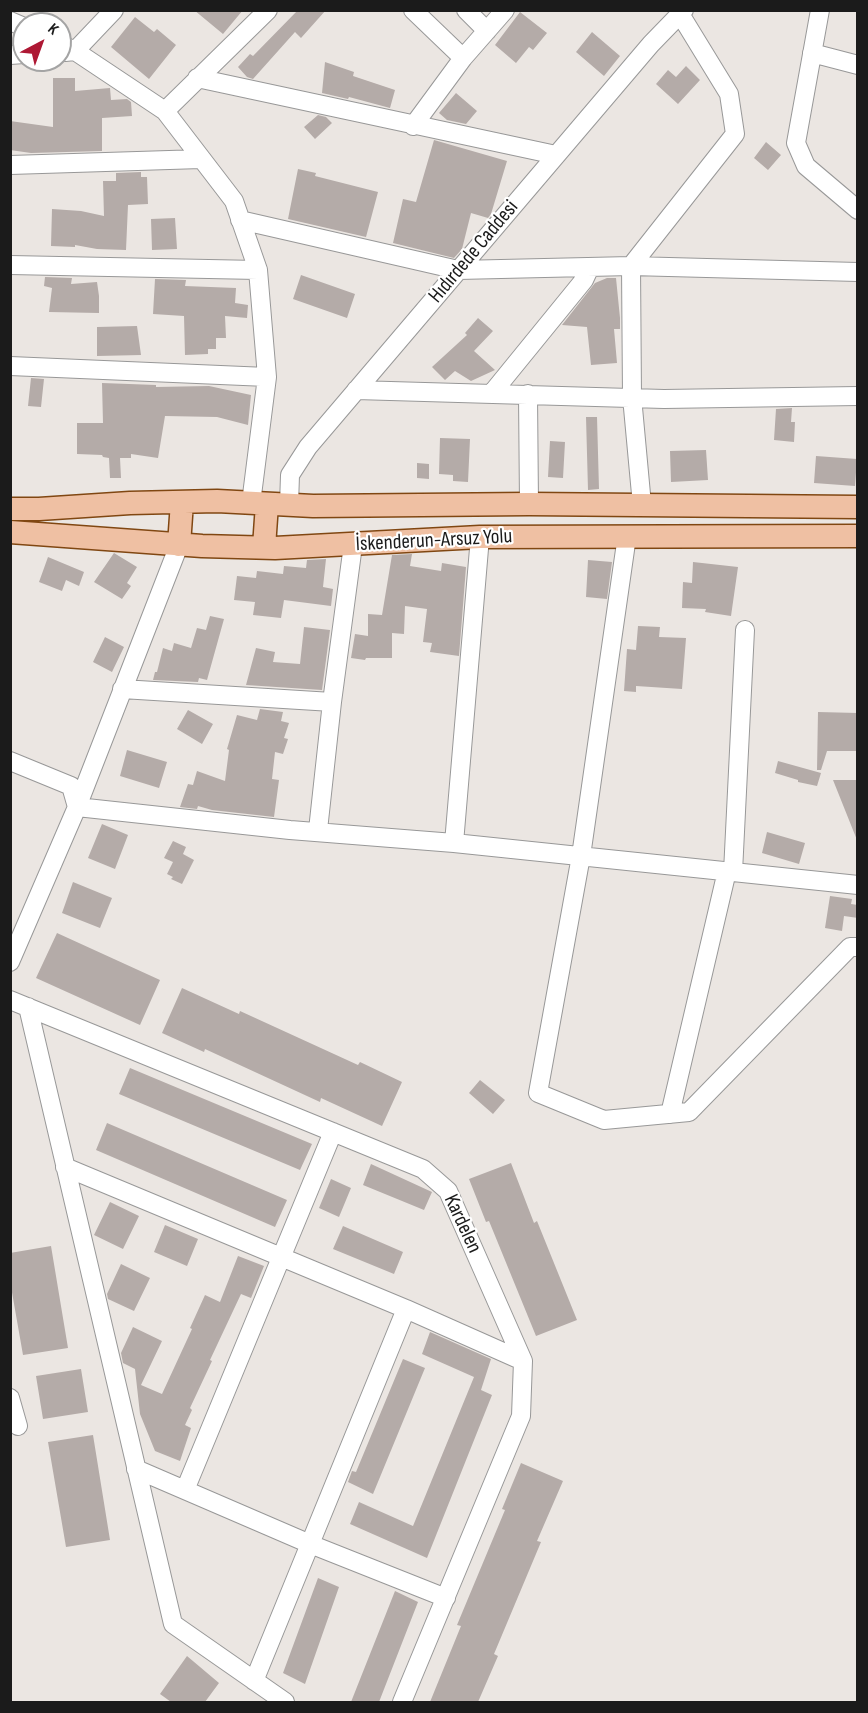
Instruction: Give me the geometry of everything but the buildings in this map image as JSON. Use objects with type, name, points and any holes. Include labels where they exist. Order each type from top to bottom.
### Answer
[{"type":"main road","name":"İskenderun-Arsuz Yolu","points":[[10,509],[182,502],[858,507]]},
{"type":"main road","points":[[179,545],[182,502]]},
{"type":"main road","points":[[264,548],[269,504]]},
{"type":"main road","name":"İskenderun-Arsuz Yolu","points":[[10,532],[179,545],[264,548],[480,537],[858,536]]},
{"type":"street","points":[[72,43],[114,10]]},
{"type":"street","points":[[165,111],[268,10]]},
{"type":"street","points":[[413,10],[463,58]]},
{"type":"street","points":[[466,10],[487,31]]},
{"type":"street","points":[[413,126],[463,58],[505,10]]},
{"type":"street","points":[[820,10],[796,143],[806,166],[858,210]]},
{"type":"street","points":[[642,505],[632,397],[631,266],[735,134],[729,94],[682,12]]},
{"type":"street","name":"Hıdırdede Caddesi","points":[[269,504],[308,447],[651,44],[682,12]]},
{"type":"street","points":[[72,53],[165,111],[234,201],[258,270],[267,377],[269,504]]},
{"type":"street","points":[[812,53],[858,65]]},
{"type":"street","points":[[197,78],[556,155]]},
{"type":"street","points":[[10,165],[201,159]]},
{"type":"street","points":[[240,220],[458,270],[631,266],[858,272]]},
{"type":"street","points":[[10,264],[258,270]]},
{"type":"street","points":[[492,393],[584,280],[590,267]]},
{"type":"street","points":[[10,366],[267,377]]},
{"type":"street","points":[[356,390],[664,399],[858,396]]},
{"type":"street","points":[[528,394],[529,504]]},
{"type":"street","points":[[627,536],[581,856],[538,1093],[604,1120],[689,1112],[850,947],[858,947]]},
{"type":"street","points":[[454,843],[480,537]]},
{"type":"street","points":[[318,830],[353,544]]},
{"type":"street","points":[[10,962],[77,807],[179,545]]},
{"type":"street","points":[[670,1114],[730,872],[746,630]]},
{"type":"street","points":[[122,689],[332,702]]},
{"type":"street","points":[[10,761],[71,786],[77,807]]},
{"type":"street","points":[[77,807],[858,885]]},
{"type":"street","name":"Kardelen","points":[[10,1000],[423,1169],[448,1191],[523,1361],[521,1416],[402,1702]]},
{"type":"street","points":[[28,1007],[173,1624],[285,1702]]},
{"type":"street","points":[[186,1490],[333,1132]]},
{"type":"street","points":[[65,1167],[406,1309],[523,1361]]},
{"type":"street","points":[[254,1681],[406,1309]]},
{"type":"street","points":[[10,1398],[18,1426]]},
{"type":"street","points":[[136,1468],[310,1544],[446,1598]]}]
